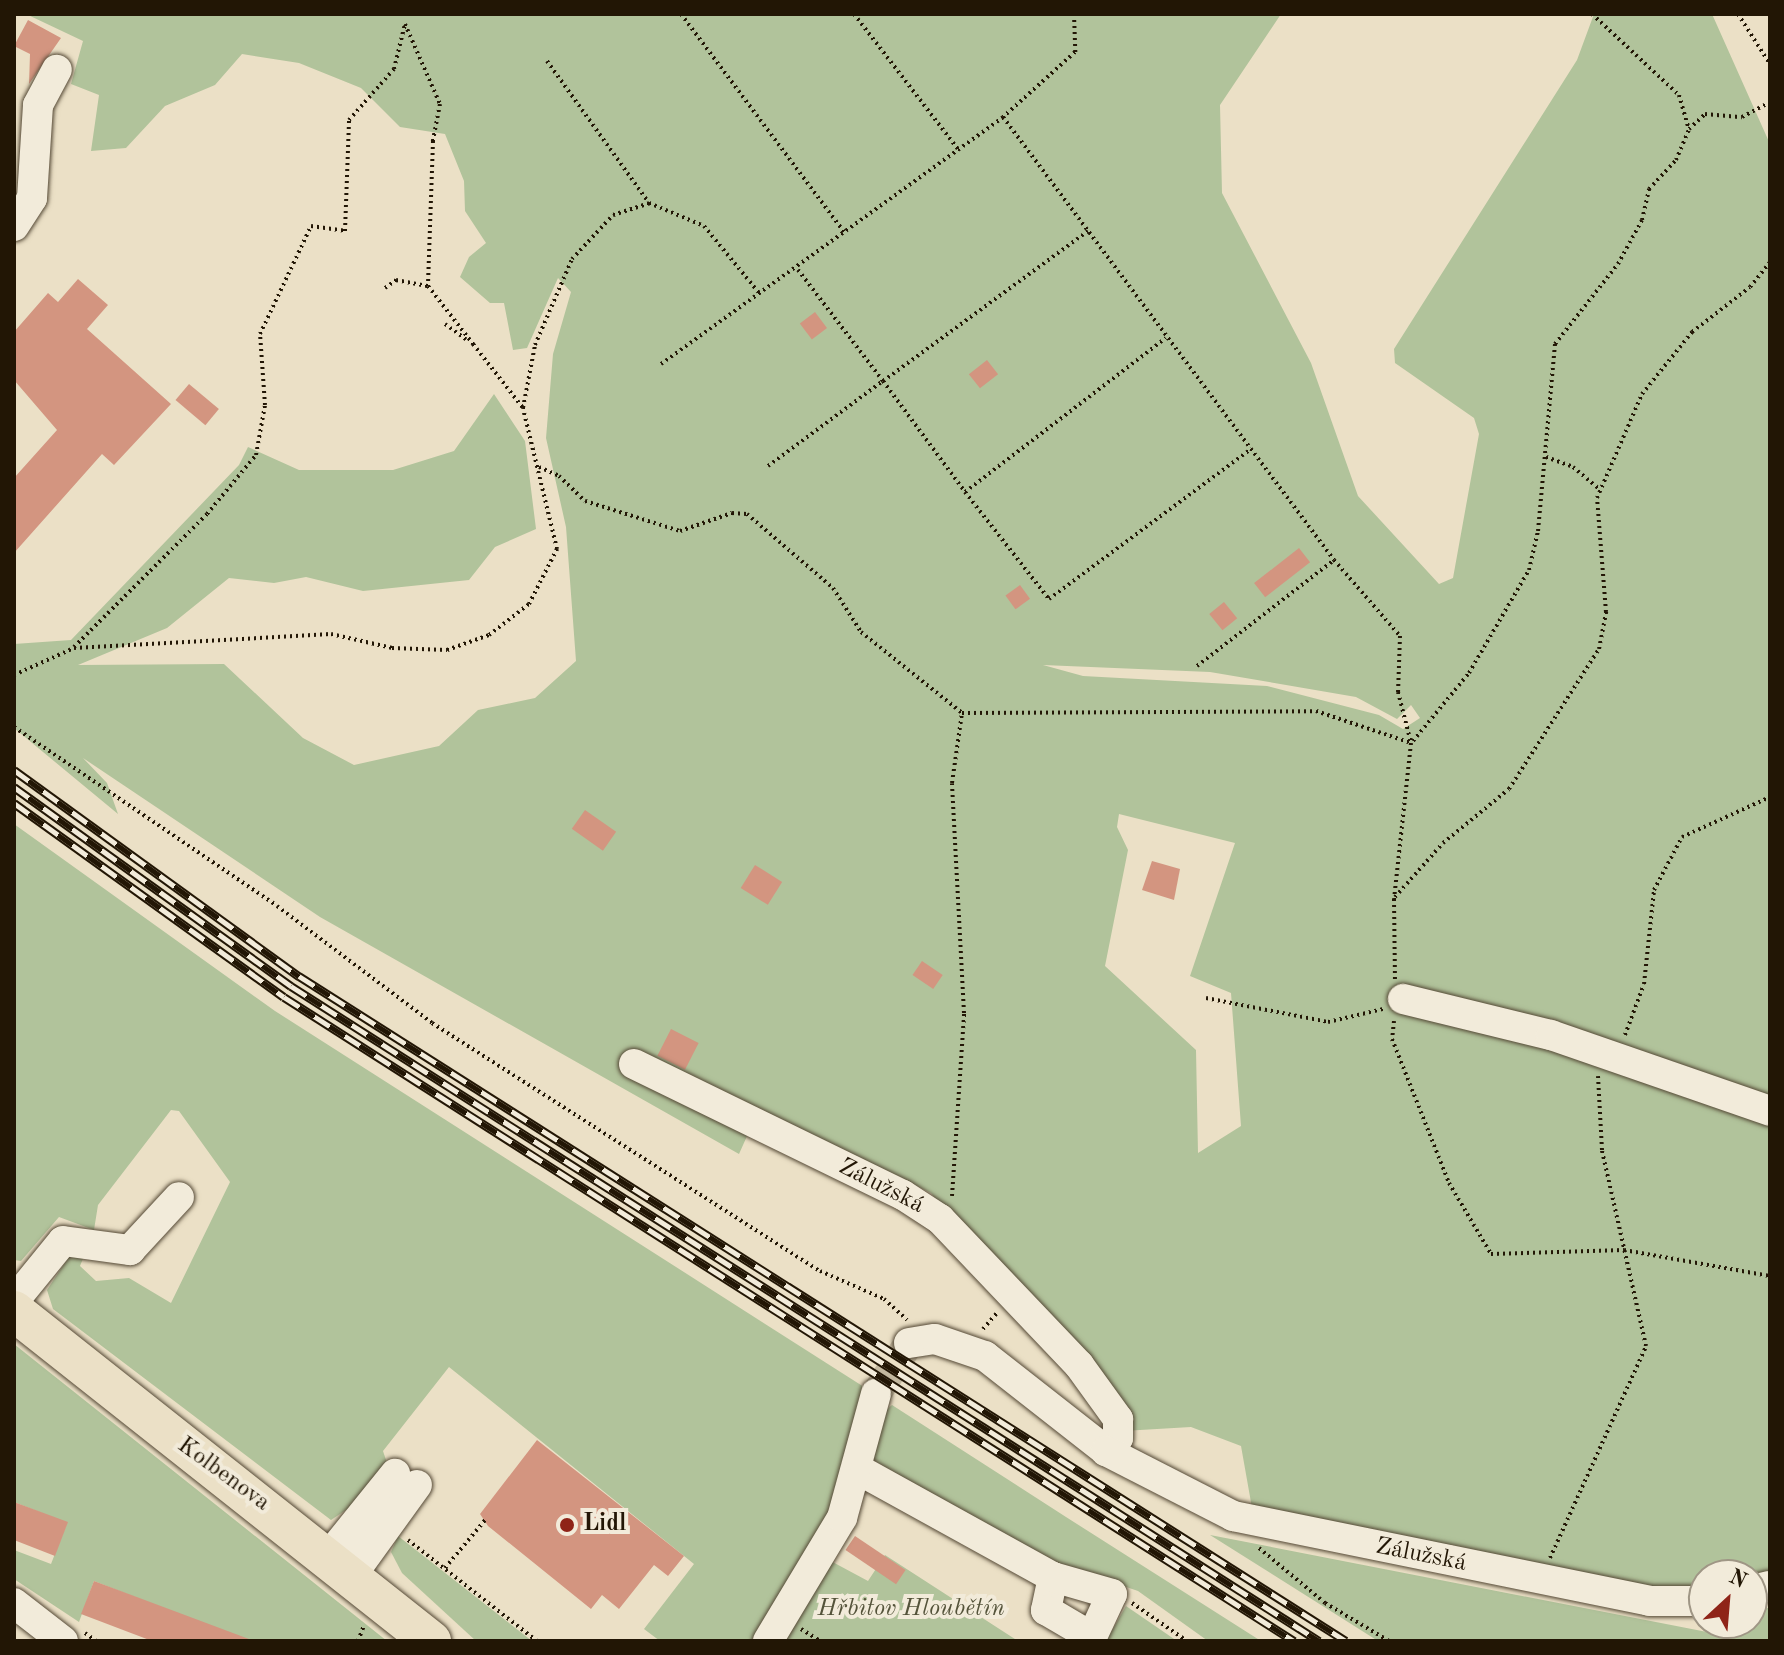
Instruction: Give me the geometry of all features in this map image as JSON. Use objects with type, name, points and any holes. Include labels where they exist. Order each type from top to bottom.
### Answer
[{"type":"main road","name":"Kolbenova","points":[[14,1311],[431,1641]]},
{"type":"street","points":[[14,226],[32,198],[38,105],[57,70]]},
{"type":"street","points":[[1399,1001],[1607,1054],[1770,1111]]},
{"type":"street","name":"Zálužská","points":[[634,1064],[903,1195],[940,1219],[1079,1365],[1118,1419],[1118,1438],[1106,1451]]},
{"type":"street","points":[[14,1301],[63,1241],[130,1250],[179,1197]]},
{"type":"street","name":"Zálužská","points":[[914,1340],[985,1356],[1106,1451],[1233,1516],[1376,1549],[1649,1601],[1688,1601]]},
{"type":"street","points":[[768,1641],[842,1518],[859,1470],[876,1394]]},
{"type":"street","points":[[859,1470],[1053,1577],[1112,1594],[1092,1637],[1046,1610],[1053,1577]]},
{"type":"street","points":[[340,1566],[406,1480]]},
{"type":"street","points":[[15,1606],[63,1641]]},
{"type":"path","points":[[681,14],[844,232]]},
{"type":"path","points":[[854,14],[958,149]]},
{"type":"path","points":[[661,364],[798,270],[844,232],[1003,117],[1075,52],[1074,14]]},
{"type":"path","points":[[1592,14],[1679,95],[1689,129]]},
{"type":"path","points":[[1738,14],[1758,51],[1770,64]]},
{"type":"path","points":[[14,675],[74,648],[295,634],[331,634],[392,648],[469,644],[529,604],[553,567],[557,549],[523,408],[428,286],[433,141],[440,104],[405,24],[394,69],[349,120],[345,231],[311,226],[260,334],[265,405],[256,455],[207,514],[74,648]]},
{"type":"path","points":[[547,61],[649,203],[704,226],[760,294]]},
{"type":"path","points":[[1411,743],[1469,673],[1529,570],[1545,456],[1555,344],[1618,264],[1642,220],[1649,189],[1676,160],[1689,129],[1705,114],[1742,117],[1770,102]]},
{"type":"path","points":[[1003,117],[1334,560],[1400,636],[1398,692],[1411,743],[1394,899],[1394,976],[1399,1001],[1392,1039],[1477,1239],[1491,1254],[1624,1250],[1770,1276]]},
{"type":"path","points":[[523,408],[535,345],[572,259],[613,215],[649,203]]},
{"type":"path","points":[[768,466],[1088,231]]},
{"type":"path","points":[[1394,899],[1443,843],[1509,789],[1599,649],[1606,612],[1596,543],[1600,490],[1642,394],[1692,332],[1750,287],[1770,262]]},
{"type":"path","points":[[798,270],[1049,599],[1251,449]]},
{"type":"path","points":[[385,288],[396,280],[428,286]]},
{"type":"path","points":[[445,324],[474,345]]},
{"type":"path","points":[[965,492],[1166,338]]},
{"type":"path","points":[[1545,456],[1573,467],[1600,490]]},
{"type":"path","points":[[538,467],[559,476],[585,501],[680,531],[732,513],[747,514],[833,588],[861,632],[962,713],[1316,711],[1411,743]]},
{"type":"path","points":[[1197,666],[1334,560]]},
{"type":"path","points":[[940,1219],[949,1209],[955,1182],[964,1013],[952,783],[962,713]]},
{"type":"path","points":[[14,727],[277,906],[432,1023],[820,1271],[884,1299],[914,1340]]},
{"type":"path","points":[[1541,1578],[1646,1346],[1602,1150],[1607,1054],[1644,984],[1654,890],[1682,837],[1770,797]]},
{"type":"path","points":[[1206,998],[1328,1022],[1365,1018],[1399,1001]]},
{"type":"path","points":[[445,1568],[486,1519]]},
{"type":"path","points":[[397,1532],[537,1641]]},
{"type":"path","points":[[1255,1544],[1325,1603],[1389,1641]]},
{"type":"path","points":[[1112,1594],[1187,1641]]},
{"type":"path","points":[[358,1641],[366,1620]]},
{"type":"green space","points":[[26,14],[1281,14],[1220,105],[1222,193],[1311,363],[1358,496],[1439,584],[1453,578],[1479,434],[1474,418],[1395,363],[1394,349],[1577,60],[1594,14],[1712,14],[1770,144],[1770,1572],[1768,1559],[1688,1559],[1688,1594],[1252,1508],[1241,1446],[1191,1427],[1123,1431],[931,1193],[880,1168],[752,1125],[739,1154],[320,917],[83,758],[107,783],[118,814],[14,728],[14,644],[71,640],[239,465],[248,447],[299,470],[393,470],[454,451],[494,394],[525,441],[536,529],[495,547],[469,580],[363,591],[306,577],[274,583],[229,578],[167,628],[78,665],[224,664],[303,738],[354,765],[439,746],[478,710],[535,698],[576,661],[566,527],[546,438],[553,354],[571,292],[558,278],[527,348],[513,350],[504,303],[490,303],[460,277],[469,257],[486,243],[465,211],[464,181],[445,134],[400,127],[361,88],[299,63],[242,54],[215,85],[165,106],[126,148],[91,151],[99,95],[71,84],[83,41]],"holes":[[[1043,665],[1210,672],[1356,697],[1397,719],[1411,705],[1420,718],[1403,729],[1379,715],[1267,686],[1083,676]],[[1119,814],[1235,843],[1190,976],[1231,993],[1241,1126],[1198,1153],[1196,1050],[1105,966],[1128,850],[1117,827]]]},
{"type":"green space","points":[[14,824],[275,1011],[864,1387],[844,1497],[751,1641],[660,1641],[644,1629],[694,1564],[449,1367],[383,1451],[388,1466],[370,1494],[331,1520],[53,1309],[47,1290],[74,1249],[86,1251],[80,1266],[96,1281],[129,1278],[171,1303],[230,1182],[179,1111],[171,1110],[98,1205],[94,1230],[59,1217],[21,1261],[14,1260]]},
{"type":"green space","points":[[14,1344],[387,1641],[246,1641],[94,1581],[79,1622],[14,1579],[14,1550],[51,1564],[67,1523],[14,1502]]},
{"type":"green space","points":[[892,1405],[1261,1641],[1208,1641],[1138,1591],[1033,1555],[870,1458],[878,1417]]},
{"type":"green space","points":[[1210,1535],[1688,1628],[1688,1639],[1768,1639],[1770,1607],[1770,1641],[1378,1641]]},
{"type":"green space","points":[[398,1536],[532,1641],[476,1641],[402,1573],[391,1552]]},
{"type":"green space","name":"Hřbitov Hloubětín","points":[[885,1555],[1018,1641],[778,1641],[827,1559],[868,1581]]},
{"type":"green space","points":[[1126,1606],[1177,1641],[1106,1641]]},
{"type":"building","points":[[28,20],[61,38],[29,84],[30,54],[14,46]]},
{"type":"building","points":[[78,279],[108,305],[87,329],[171,404],[114,465],[102,454],[14,553],[14,478],[57,430],[14,380],[14,332],[48,293],[58,302]]},
{"type":"building","points":[[815,312],[827,328],[812,339],[800,323]]},
{"type":"building","points":[[987,360],[998,374],[980,388],[969,374]]},
{"type":"building","points":[[189,384],[219,409],[205,425],[176,400]]},
{"type":"building","points":[[1299,548],[1310,562],[1265,597],[1254,583]]},
{"type":"building","points":[[1020,585],[1030,599],[1015,609],[1005,596]]},
{"type":"building","points":[[1224,602],[1237,618],[1222,630],[1209,614]]},
{"type":"building","points":[[585,810],[616,832],[603,851],[572,829]]},
{"type":"building","points":[[1152,861],[1180,869],[1174,900],[1142,890]]},
{"type":"building","points":[[755,865],[782,882],[768,905],[741,888]]},
{"type":"building","points":[[922,961],[943,975],[933,989],[912,975]]},
{"type":"building","points":[[671,1029],[699,1043],[685,1070],[657,1056]]},
{"type":"building","name":"Lidl","points":[[537,1440],[684,1556],[668,1576],[654,1565],[619,1609],[602,1595],[591,1609],[488,1526],[480,1514]]},
{"type":"building","points":[[14,1502],[68,1522],[55,1556],[14,1540]]},
{"type":"building","points":[[855,1536],[906,1570],[896,1584],[845,1550]]},
{"type":"building","points":[[94,1581],[249,1639],[152,1641],[81,1614]]},
{"type":"tunnel","points":[[876,1394],[909,1343]]},
{"type":"railway","points":[[14,770],[299,976],[1346,1641]]},
{"type":"railway","points":[[14,787],[291,986],[1319,1641]]},
{"type":"railway","points":[[14,803],[284,997],[1294,1641]]},
{"type":"place","name":"Lidl","points":[[567,1525]]}]
